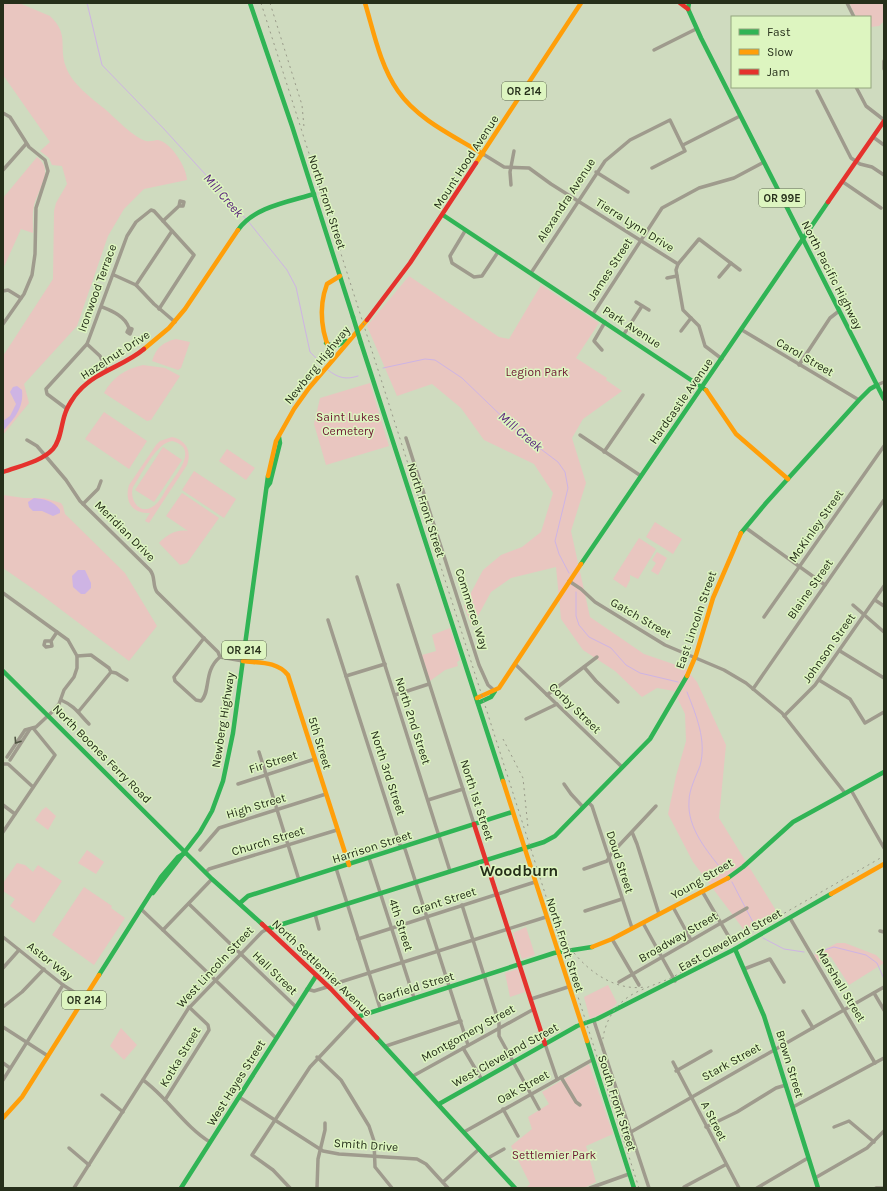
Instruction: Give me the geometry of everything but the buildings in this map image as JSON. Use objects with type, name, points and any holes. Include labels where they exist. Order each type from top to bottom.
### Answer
[{"type":"street","name":"North Front Street","points":[[250,3],[314,194],[581,1025]]},
{"type":"street","points":[[365,3],[387,71],[400,95],[421,115],[483,154]]},
{"type":"street","name":"Mount Hood Avenue","points":[[361,327],[397,282],[443,215],[581,3]]},
{"type":"street","name":"North Pacific Highway","points":[[680,3],[688,10],[696,29],[884,399]]},
{"type":"street","points":[[688,10],[689,3]]},
{"type":"street","points":[[847,3],[854,16]]},
{"type":"street","points":[[654,50],[696,29]]},
{"type":"street","points":[[884,61],[884,69]]},
{"type":"street","points":[[857,88],[866,106],[884,120]]},
{"type":"street","points":[[817,91],[851,158],[856,162],[872,167],[884,175]]},
{"type":"street","points":[[3,113],[9,116],[26,144],[45,160],[48,174],[36,208],[33,269],[29,284],[3,324]]},
{"type":"street","points":[[652,168],[685,151],[683,145],[740,116]]},
{"type":"street","name":"Alexandra Avenue","points":[[531,273],[596,172],[620,147],[670,120],[683,145]]},
{"type":"street","name":"Hardcastle Avenue","points":[[495,691],[499,688],[569,581],[804,240],[884,120]]},
{"type":"street","points":[[873,137],[884,145]]},
{"type":"street","points":[[3,170],[26,144]]},
{"type":"street","points":[[511,184],[510,168],[514,151]]},
{"type":"street","name":"Tierra Lynn Drive","points":[[483,154],[499,165],[510,168],[523,166],[529,168],[678,264],[676,268],[683,310],[700,328],[705,346],[722,359]]},
{"type":"street","name":"James Street","points":[[593,314],[658,213],[665,206],[704,186],[734,178],[764,162]]},
{"type":"street","points":[[596,172],[628,192]]},
{"type":"street","points":[[843,182],[881,208]]},
{"type":"street","name":"Hazelnut Drive","points":[[3,472],[45,455],[57,444],[67,409],[82,388],[92,379],[123,364],[144,350],[175,322],[244,222],[266,209],[314,194]]},
{"type":"street","points":[[159,309],[194,255],[163,221],[179,206]]},
{"type":"street","name":"Ironwood Terrace","points":[[67,409],[57,403],[46,391],[87,344],[129,233],[140,218],[150,210],[163,221]]},
{"type":"street","name":"Park Avenue","points":[[443,215],[465,231],[703,387],[711,394],[736,434],[788,479]]},
{"type":"street","points":[[136,285],[172,231]]},
{"type":"street","points":[[465,231],[450,256],[452,263],[478,278],[482,276],[498,252]]},
{"type":"street","points":[[678,264],[699,238],[740,270]]},
{"type":"street","points":[[719,277],[731,263]]},
{"type":"street","points":[[114,275],[136,285],[159,309],[175,322]]},
{"type":"street","points":[[334,358],[326,343],[321,305],[322,296],[328,283],[340,276]]},
{"type":"street","points":[[667,278],[677,276]]},
{"type":"street","points":[[3,291],[8,290],[21,298]]},
{"type":"street","points":[[636,302],[649,310]]},
{"type":"street","points":[[624,334],[642,306]]},
{"type":"street","points":[[102,307],[119,315],[129,328]]},
{"type":"street","points":[[799,365],[833,315],[839,311]]},
{"type":"street","points":[[681,331],[691,318]]},
{"type":"street","points":[[602,350],[594,341],[605,322]]},
{"type":"street","name":"Newberg Highway","points":[[3,1118],[15,1106],[48,1056],[153,893],[154,888],[161,877],[178,857],[185,852],[205,825],[221,788],[230,750],[267,487],[270,484],[280,437],[300,400],[361,327]]},
{"type":"street","name":"Carol Street","points":[[742,330],[860,400]]},
{"type":"street","points":[[326,343],[334,347],[351,338]]},
{"type":"street","points":[[87,344],[100,356],[107,371]]},
{"type":"street","points":[[877,385],[884,382]]},
{"type":"street","name":"East Lincoln Street","points":[[524,847],[551,839],[656,731],[687,678],[695,659],[713,598],[736,542],[788,479],[870,389],[877,385]]},
{"type":"street","points":[[604,452],[643,395]]},
{"type":"street","points":[[580,435],[641,476]]},
{"type":"street","name":"Commerce Way","points":[[406,438],[479,665],[488,685],[495,691]]},
{"type":"street","name":"Meridian Drive","points":[[27,440],[36,445],[45,455],[66,480],[83,504],[150,570],[154,576],[155,589],[218,652],[220,657]]},
{"type":"street","name":"McKinley Street","points":[[764,617],[884,446]]},
{"type":"street","points":[[83,504],[99,488],[101,481]]},
{"type":"street","name":"Blaine Street","points":[[753,689],[884,500]]},
{"type":"street","points":[[746,528],[799,567],[826,584]]},
{"type":"street","name":"North 2nd Street","points":[[358,577],[450,871]]},
{"type":"street","name":"Gatch Street","points":[[569,581],[581,589],[595,602],[665,645],[730,674],[753,689],[784,716],[845,793]]},
{"type":"street","name":"North 1st Street","points":[[398,585],[545,1044]]},
{"type":"street","name":"Johnson Street","points":[[784,716],[819,680],[884,586]]},
{"type":"street","points":[[3,593],[68,640],[77,656],[76,674],[64,690],[61,700],[48,716],[31,729],[3,764]]},
{"type":"street","points":[[875,600],[884,606]]},
{"type":"street","points":[[853,605],[884,632]]},
{"type":"street","name":"North 3rd Street","points":[[328,620],[400,845],[405,849],[468,1045]]},
{"type":"street","points":[[50,641],[57,632]]},
{"type":"street","points":[[204,638],[174,677],[175,681],[196,700],[201,701],[204,697],[210,670],[220,657],[243,661]]},
{"type":"street","points":[[840,651],[884,678]]},
{"type":"street","points":[[77,656],[91,655],[109,668],[110,672]]},
{"type":"street","points":[[547,695],[597,657]]},
{"type":"street","name":"5th Street","points":[[243,661],[278,666],[286,670],[349,864]]},
{"type":"street","points":[[346,676],[385,664]]},
{"type":"street","name":"Corby Street","points":[[514,664],[622,767]]},
{"type":"street","points":[[584,667],[596,682],[618,702]]},
{"type":"street","name":"North Boones Ferry Road","points":[[3,671],[185,852]]},
{"type":"street","points":[[110,672],[116,673],[126,680]]},
{"type":"street","points":[[79,711],[110,672]]},
{"type":"street","points":[[819,680],[850,698],[865,724],[884,712]]},
{"type":"street","points":[[395,695],[429,684]]},
{"type":"street","points":[[478,701],[495,691]]},
{"type":"street","points":[[61,700],[79,711],[81,716],[89,724]]},
{"type":"street","points":[[526,719],[557,704]]},
{"type":"street","points":[[3,832],[55,754],[31,729]]},
{"type":"street","points":[[259,752],[300,880]]},
{"type":"street","name":"Fir Street","points":[[238,784],[315,759]]},
{"type":"street","points":[[7,760],[33,787]]},
{"type":"street","name":"Young Street","points":[[557,952],[595,946],[612,939],[702,891],[740,870],[793,822],[884,772]]},
{"type":"street","points":[[564,784],[583,807]]},
{"type":"street","points":[[428,800],[463,789]]},
{"type":"street","points":[[851,790],[884,848]]},
{"type":"street","name":"High Street","points":[[200,850],[219,828],[326,794]]},
{"type":"street","name":"Doud Street","points":[[588,802],[592,805],[632,928]]},
{"type":"street","points":[[3,805],[15,814]]},
{"type":"street","points":[[584,869],[607,861],[656,806]]},
{"type":"street","name":"Harrison Street","points":[[240,903],[248,896],[512,812]]},
{"type":"street","name":"Church Street","points":[[206,872],[211,869],[337,830]]},
{"type":"street","points":[[632,832],[659,914]]},
{"type":"street","name":"West Lincoln Street","points":[[74,1188],[189,1007],[262,932],[524,847]]},
{"type":"street","name":"North Settlemier Avenue","points":[[185,852],[212,879],[268,929],[357,1016],[515,1188]]},
{"type":"street","name":"4th Street","points":[[369,858],[414,998]]},
{"type":"street","name":"East Cleveland Street","points":[[581,1025],[675,981],[735,949],[884,864]]},
{"type":"street","points":[[336,868],[380,1008]]},
{"type":"street","points":[[163,930],[212,879]]},
{"type":"street","name":"Grant Street","points":[[358,938],[535,882]]},
{"type":"street","points":[[702,891],[729,936]]},
{"type":"street","points":[[585,912],[622,899]]},
{"type":"street","name":"Hall Street","points":[[189,904],[296,1007]]},
{"type":"street","points":[[462,905],[499,1023],[499,1035],[539,1109]]},
{"type":"street","points":[[672,907],[692,940]]},
{"type":"street","name":"Broadway Street","points":[[619,982],[748,908]]},
{"type":"street","points":[[142,910],[276,1038]]},
{"type":"street","points":[[315,914],[320,929]]},
{"type":"street","points":[[334,984],[370,974],[546,917]]},
{"type":"street","name":"Marshall Street","points":[[790,918],[875,1063]]},
{"type":"street","points":[[643,923],[675,981]]},
{"type":"street","points":[[880,930],[884,932]]},
{"type":"street","name":"Astor Way","points":[[3,937],[63,985],[85,999]]},
{"type":"street","points":[[612,939],[639,985]]},
{"type":"street","name":"Brown Street","points":[[735,949],[763,1013],[818,1188]]},
{"type":"street","points":[[3,968],[19,950]]},
{"type":"street","name":"Garfield Street","points":[[285,1184],[274,1170],[252,1155],[302,1077],[318,1057],[357,1016],[557,952]]},
{"type":"street","points":[[744,969],[770,959],[784,982]]},
{"type":"street","points":[[3,1007],[22,992],[44,970]]},
{"type":"street","name":"West Hayes Street","points":[[182,1188],[316,976]]},
{"type":"street","points":[[3,1080],[63,985]]},
{"type":"street","points":[[307,989],[314,991],[327,987]]},
{"type":"street","points":[[531,999],[568,987]]},
{"type":"street","name":"Stark Street","points":[[631,1132],[884,987]]},
{"type":"street","points":[[874,992],[884,1010]]},
{"type":"street","name":"Kotka Street","points":[[165,1100],[209,1030],[208,1025],[189,1007]]},
{"type":"street","name":"Montgomery Street","points":[[413,1076],[534,1009]]},
{"type":"street","points":[[803,1011],[813,1028]]},
{"type":"street","points":[[594,1020],[649,1188]]},
{"type":"street","points":[[386,1046],[461,1022]]},
{"type":"street","name":"West Cleveland Street","points":[[439,1104],[581,1025]]},
{"type":"street","name":"South Front Street","points":[[581,1025],[634,1188]]},
{"type":"street","points":[[3,1027],[48,1056]]},
{"type":"street","points":[[545,1044],[557,1080]]},
{"type":"street","points":[[463,1048],[482,1080]]},
{"type":"street","points":[[676,1071],[711,1051]]},
{"type":"street","points":[[318,1057],[341,1080],[369,1126],[374,1141],[376,1169],[392,1188]]},
{"type":"street","points":[[793,1107],[884,1058]]},
{"type":"street","name":"Oak Street","points":[[464,1132],[592,1060]]},
{"type":"street","name":"A Street","points":[[673,1062],[676,1071],[739,1188]]},
{"type":"street","points":[[3,1063],[10,1068]]},
{"type":"street","points":[[561,1077],[580,1106]]},
{"type":"street","points":[[143,1080],[157,1090],[165,1100],[210,1142]]},
{"type":"street","points":[[706,1127],[737,1112],[776,1088],[786,1085]]},
{"type":"street","points":[[102,1095],[122,1112]]},
{"type":"street","name":"Smith Drive","points":[[239,1097],[320,1149],[339,1154],[411,1158],[420,1160],[448,1188]]},
{"type":"street","points":[[3,1112],[15,1106]]},
{"type":"street","points":[[503,1110],[518,1136]]},
{"type":"street","points":[[834,1127],[849,1121],[874,1142]]},
{"type":"street","points":[[317,1188],[320,1149],[326,1130],[325,1123]]},
{"type":"street","points":[[815,1178],[866,1149],[884,1131]]},
{"type":"street","points":[[68,1148],[89,1164]]},
{"type":"street","points":[[443,1182],[480,1149]]},
{"type":"street","points":[[488,1158],[504,1149]]},
{"type":"street","points":[[757,1188],[808,1158]]},
{"type":"street","points":[[684,1187],[725,1164]]},
{"type":"street","points":[[590,1188],[629,1174]]},
{"type":"street","points":[[283,1188],[285,1184],[290,1188]]},
{"type":"street","points":[[876,1188],[883,1188]]},
{"type":"green space","points":[[3,3],[19,3],[50,16],[60,29],[66,67],[77,85],[136,136],[146,141],[158,140],[168,145],[181,163],[187,180],[144,189],[124,209],[108,236],[77,326],[24,384],[29,403],[3,435],[3,356],[53,279],[54,211],[56,203],[67,184],[62,166],[52,165],[49,158],[40,151],[50,142],[3,75]]},
{"type":"green space","points":[[884,3],[884,21],[879,26],[871,27],[871,16],[856,16],[850,4]]},
{"type":"green space","points":[[37,157],[45,168],[45,174],[34,205],[33,233],[21,229],[3,269],[3,198]]},
{"type":"green space","name":"Legion Park","points":[[409,276],[499,337],[509,339],[541,285],[599,323],[576,358],[607,378],[606,380],[622,391],[583,419],[572,438],[586,483],[571,531],[590,617],[644,654],[685,668],[697,682],[726,745],[719,818],[777,912],[744,930],[693,862],[668,814],[676,776],[686,741],[685,714],[674,691],[657,688],[642,697],[615,671],[583,650],[561,619],[556,567],[511,578],[491,592],[472,627],[464,606],[483,570],[501,555],[522,547],[541,532],[553,493],[534,464],[484,440],[461,408],[432,384],[397,396],[367,326]]},
{"type":"green space","points":[[176,339],[190,342],[181,368],[178,370],[152,361],[156,352],[161,346]]},
{"type":"green space","points":[[143,365],[165,368],[180,376],[151,420],[147,421],[104,393],[111,382],[120,374]]},
{"type":"green space","name":"Saint Lukes Cemetery","points":[[370,383],[389,446],[326,465],[314,424],[320,398]]},
{"type":"green space","points":[[104,412],[147,441],[129,469],[85,439]]},
{"type":"green space","points":[[172,437],[177,438],[187,447],[189,455],[187,465],[149,523],[145,521],[150,513],[144,513],[131,506],[128,491],[129,485],[160,441]],"holes":[[[172,441],[180,444],[184,449],[185,455],[184,461],[177,474],[155,505],[147,509],[139,507],[134,501],[132,492],[133,487],[145,467],[160,447],[166,443]]]},
{"type":"green space","points":[[163,447],[182,460],[154,502],[135,490]]},
{"type":"green space","points":[[227,449],[255,468],[246,480],[219,461]]},
{"type":"green space","points":[[194,471],[236,499],[224,518],[182,490]]},
{"type":"green space","points":[[182,493],[219,518],[187,563],[180,565],[159,543],[172,533],[188,531],[166,516]]},
{"type":"green space","points":[[3,495],[24,498],[44,498],[61,503],[65,514],[125,573],[157,626],[129,661],[39,593],[3,568]]},
{"type":"green space","points":[[655,522],[682,539],[673,554],[646,537]]},
{"type":"green space","points":[[639,538],[656,549],[638,579],[630,575],[630,580],[626,588],[613,579]]},
{"type":"green space","points":[[657,552],[667,558],[658,575],[651,571],[656,563],[652,560]]},
{"type":"green space","points":[[450,628],[460,660],[457,662],[458,666],[445,670],[430,681],[422,655],[436,651],[432,635]]},
{"type":"green space","points":[[46,807],[56,816],[48,830],[35,820]]},
{"type":"green space","points":[[87,850],[104,862],[96,874],[78,863]]},
{"type":"green space","points":[[17,863],[25,865],[33,872],[38,865],[62,881],[34,923],[10,906],[15,899],[3,891],[3,883]]},
{"type":"green space","points":[[84,887],[112,906],[111,908],[125,918],[94,965],[52,935]]},
{"type":"green space","points":[[526,927],[535,955],[522,959],[513,933]]},
{"type":"green space","points":[[837,943],[845,943],[876,955],[884,963],[849,985],[831,957],[822,957],[819,963],[814,955]]},
{"type":"green space","points":[[518,969],[525,992],[510,997],[505,973]]},
{"type":"green space","points":[[608,985],[617,1003],[611,1009],[590,1019],[584,997]]},
{"type":"green space","points":[[121,1028],[137,1045],[124,1060],[110,1046]]},
{"type":"green space","name":"Settlemier Park","points":[[589,1064],[613,1134],[586,1146],[596,1182],[584,1188],[526,1188],[530,1184],[511,1146],[532,1129],[528,1117],[549,1104],[542,1092]]},
{"type":"shaded area","points":[[17,386],[22,390],[20,408],[3,431],[3,421],[10,416],[16,404],[10,392],[13,387]]},
{"type":"shaded area","points":[[34,498],[52,503],[58,507],[60,513],[53,516],[42,511],[33,511],[29,507],[28,502]]},
{"type":"shaded area","points":[[78,570],[85,570],[91,583],[91,588],[85,594],[81,594],[73,587],[72,576]]},
{"type":"waterway","name":"Mill Creek","points":[[87,3],[102,65],[164,129],[246,219]]},
{"type":"waterway","name":"Mill Creek","points":[[248,221],[287,270],[296,287],[310,352],[324,366]]},
{"type":"waterway","name":"Mill Creek","points":[[383,368],[425,359],[435,360],[462,378],[517,431],[558,462],[565,472],[568,488],[555,541],[559,554],[569,573]]},
{"type":"waterway","name":"Mill Creek","points":[[328,370],[342,378],[358,376]]},
{"type":"waterway","name":"Mill Creek","points":[[576,592],[576,616],[579,625],[589,637],[611,648],[626,665],[640,673],[678,682]]},
{"type":"waterway","name":"Mill Creek","points":[[687,692],[700,728],[702,747],[700,766],[690,792],[689,811],[691,821],[699,839],[723,871]]},
{"type":"waterway","name":"Mill Creek","points":[[732,882],[755,926]]},
{"type":"waterway","name":"Mill Creek","points":[[763,938],[784,949],[804,952]]},
{"type":"waterway","name":"Mill Creek","points":[[815,953],[834,947],[866,955],[877,963],[884,979]]},
{"type":"railway","points":[[261,3],[639,1188]]},
{"type":"railway","points":[[270,3],[302,105],[304,127]]},
{"type":"railway","points":[[503,739],[523,778],[528,828]]},
{"type":"railway","points":[[604,1063],[602,1053],[604,1033],[611,1015],[624,1000],[633,994],[673,977],[884,856]]},
{"type":"railway","points":[[564,938],[570,948],[587,967],[608,981],[632,987],[645,987]]},
{"type":"traffic: fast","points":[[250,3],[292,126],[353,317]]},
{"type":"traffic: fast","points":[[689,3],[688,9],[701,38],[884,399]]},
{"type":"traffic: fast","points":[[238,230],[253,216],[272,206],[314,194]]},
{"type":"traffic: fast","points":[[581,564],[828,202]]},
{"type":"traffic: fast","points":[[443,215],[706,390]]},
{"type":"traffic: fast","points":[[353,317],[361,343]]},
{"type":"traffic: fast","points":[[326,343],[334,347],[346,341]]},
{"type":"traffic: fast","points":[[361,343],[503,781]]},
{"type":"traffic: fast","points":[[741,533],[766,503],[859,400],[870,389],[877,385]]},
{"type":"traffic: fast","points":[[267,487],[270,483],[280,443],[279,437]]},
{"type":"traffic: fast","points":[[153,893],[200,832],[212,811],[223,781],[233,733],[268,476]]},
{"type":"traffic: fast","points":[[3,671],[212,879],[262,924]]},
{"type":"traffic: fast","points":[[267,929],[544,842],[555,836],[650,739],[687,676]]},
{"type":"traffic: fast","points":[[478,703],[491,697],[495,691]]},
{"type":"traffic: fast","points":[[728,878],[743,867],[793,822],[884,772]]},
{"type":"traffic: fast","points":[[240,903],[248,896],[512,812]]},
{"type":"traffic: fast","points":[[99,975],[161,877],[178,857],[185,853]]},
{"type":"traffic: fast","points":[[439,1104],[577,1026],[597,1019],[735,949],[831,894]]},
{"type":"traffic: fast","points":[[357,1017],[554,953],[592,947]]},
{"type":"traffic: fast","points":[[735,949],[764,1016],[818,1188]]},
{"type":"traffic: fast","points":[[181,1188],[316,976]]},
{"type":"traffic: fast","points":[[377,1038],[515,1188]]},
{"type":"traffic: fast","points":[[587,1041],[634,1188]]},
{"type":"traffic: slow","points":[[365,3],[382,60],[398,91],[406,101],[426,119],[483,154]]},
{"type":"traffic: slow","points":[[476,163],[581,3]]},
{"type":"traffic: slow","points":[[144,349],[169,328],[185,309],[238,230]]},
{"type":"traffic: slow","points":[[334,358],[326,341],[322,322],[322,303],[327,284],[340,276]]},
{"type":"traffic: slow","points":[[268,476],[276,441],[294,409],[309,388],[367,320]]},
{"type":"traffic: slow","points":[[706,390],[736,434],[788,479]]},
{"type":"traffic: slow","points":[[687,676],[696,655],[713,598],[741,533]]},
{"type":"traffic: slow","points":[[477,698],[499,688],[581,564]]},
{"type":"traffic: slow","points":[[243,661],[273,665],[284,670],[288,675],[349,865]]},
{"type":"traffic: slow","points":[[503,781],[587,1041]]},
{"type":"traffic: slow","points":[[831,894],[884,864]]},
{"type":"traffic: slow","points":[[592,947],[612,939],[728,878]]},
{"type":"traffic: slow","points":[[3,1118],[22,1097],[99,975]]},
{"type":"traffic: jam","points":[[680,3],[688,9]]},
{"type":"traffic: jam","points":[[828,202],[884,121]]},
{"type":"traffic: jam","points":[[367,320],[410,263],[476,163]]},
{"type":"traffic: jam","points":[[3,472],[23,466],[42,457],[53,449],[58,441],[66,411],[79,391],[94,378],[128,360],[144,349]]},
{"type":"traffic: jam","points":[[474,824],[545,1044]]},
{"type":"traffic: jam","points":[[262,924],[331,989],[377,1038]]},
{"type":"district","name":"Woodburn","points":[[519,870]]}]
